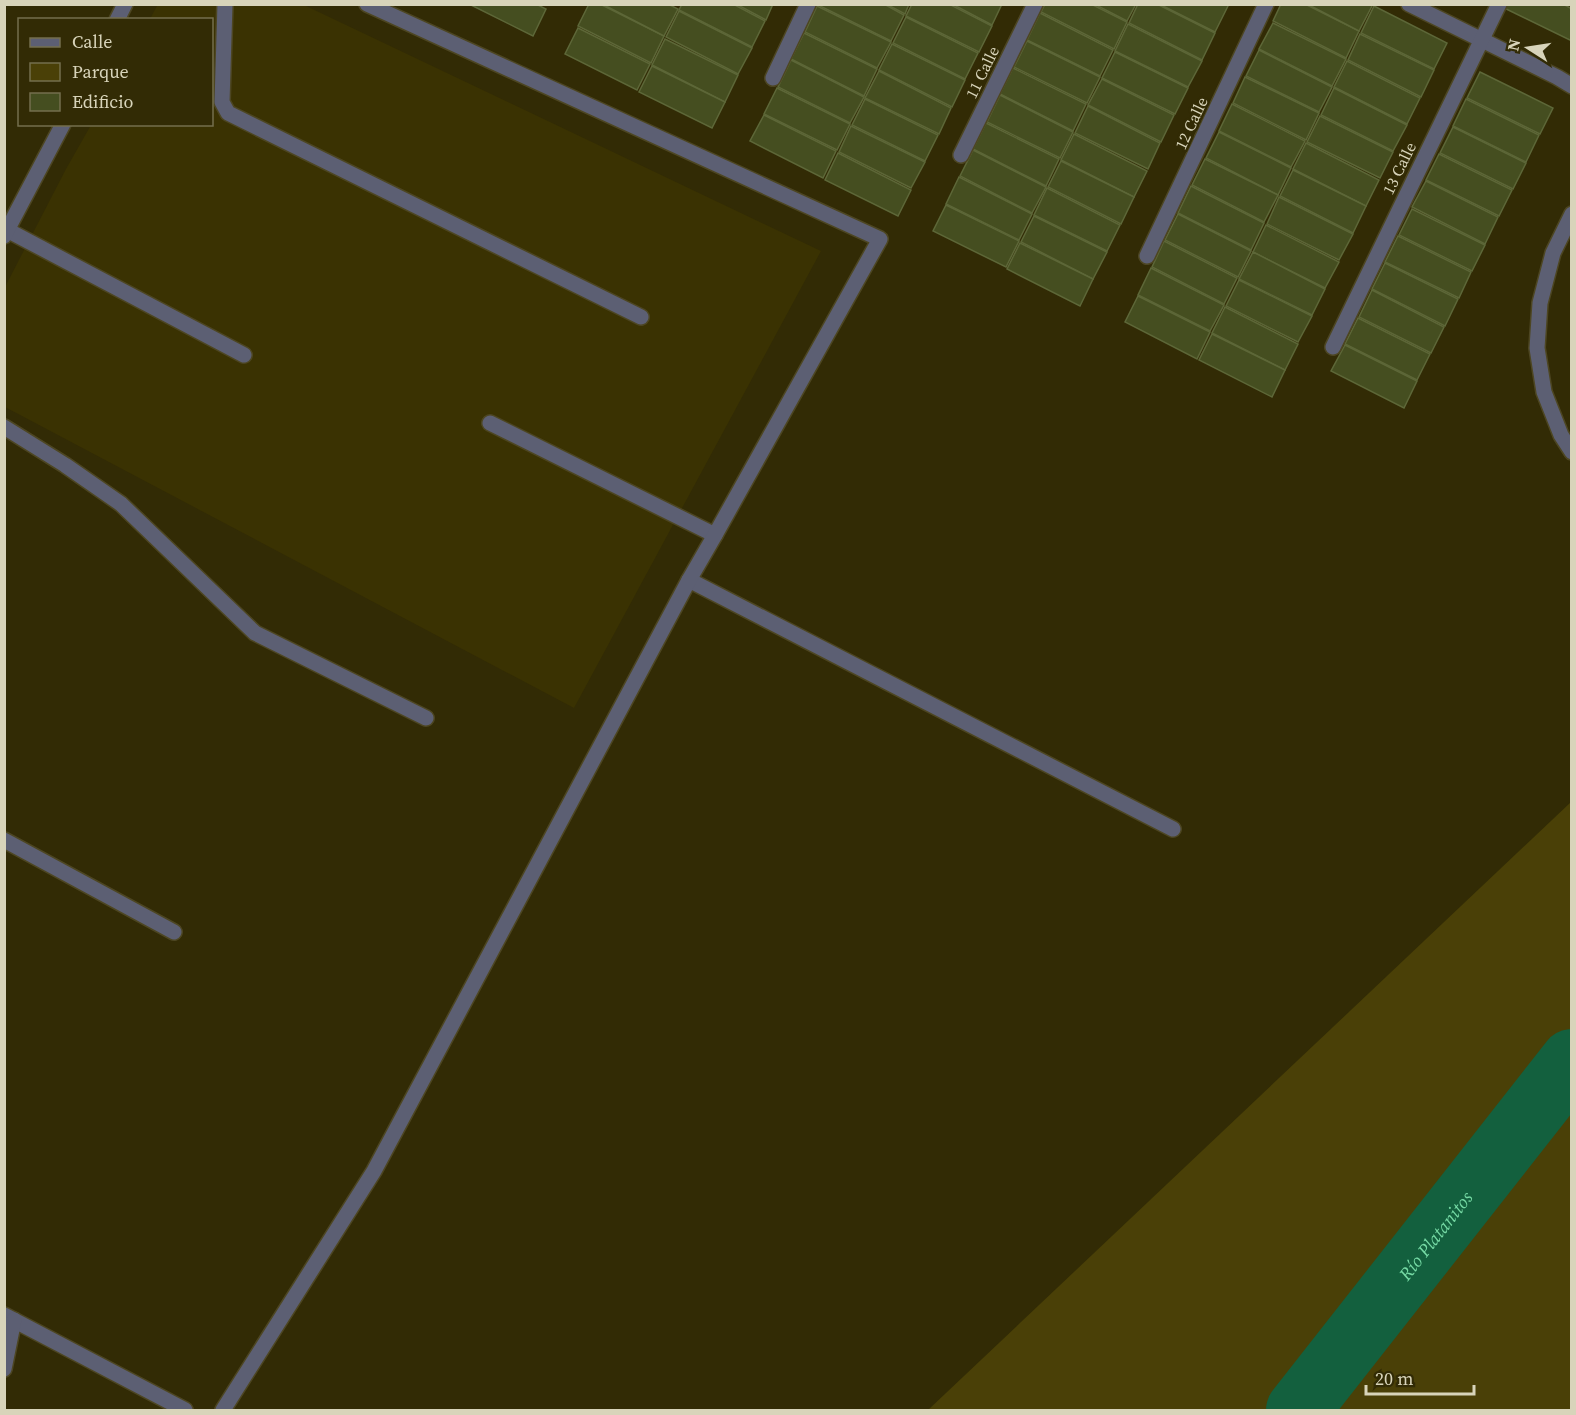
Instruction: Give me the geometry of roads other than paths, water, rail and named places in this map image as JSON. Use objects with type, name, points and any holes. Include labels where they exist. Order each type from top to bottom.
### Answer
[{"type":"street","points":[[118,18],[125,4]]},
{"type":"street","points":[[225,4],[222,102],[228,113],[641,317]]},
{"type":"street","points":[[223,1410],[374,1171],[689,580],[880,239],[368,4]]},
{"type":"street","points":[[773,78],[808,4]]},
{"type":"street","name":"11 Calle","points":[[961,155],[1035,4]]},
{"type":"street","name":"12 Calle","points":[[1147,256],[1266,4]]},
{"type":"street","points":[[1409,4],[1572,86]]},
{"type":"street","name":"13 Calle","points":[[1333,348],[1499,4]]},
{"type":"street","points":[[62,126],[6,233],[244,355]]},
{"type":"street","points":[[1572,214],[1553,253],[1540,303],[1537,348],[1544,392],[1561,435],[1572,452]]},
{"type":"street","points":[[490,423],[715,535]]},
{"type":"street","points":[[4,427],[121,504],[255,633],[426,718]]},
{"type":"street","points":[[689,580],[1173,829]]},
{"type":"street","points":[[4,840],[174,932]]},
{"type":"street","points":[[4,1369],[9,1317],[185,1410]]},
{"type":"waterway","name":"Río Platanitos","points":[[1298,1410],[1572,1061]]}]
